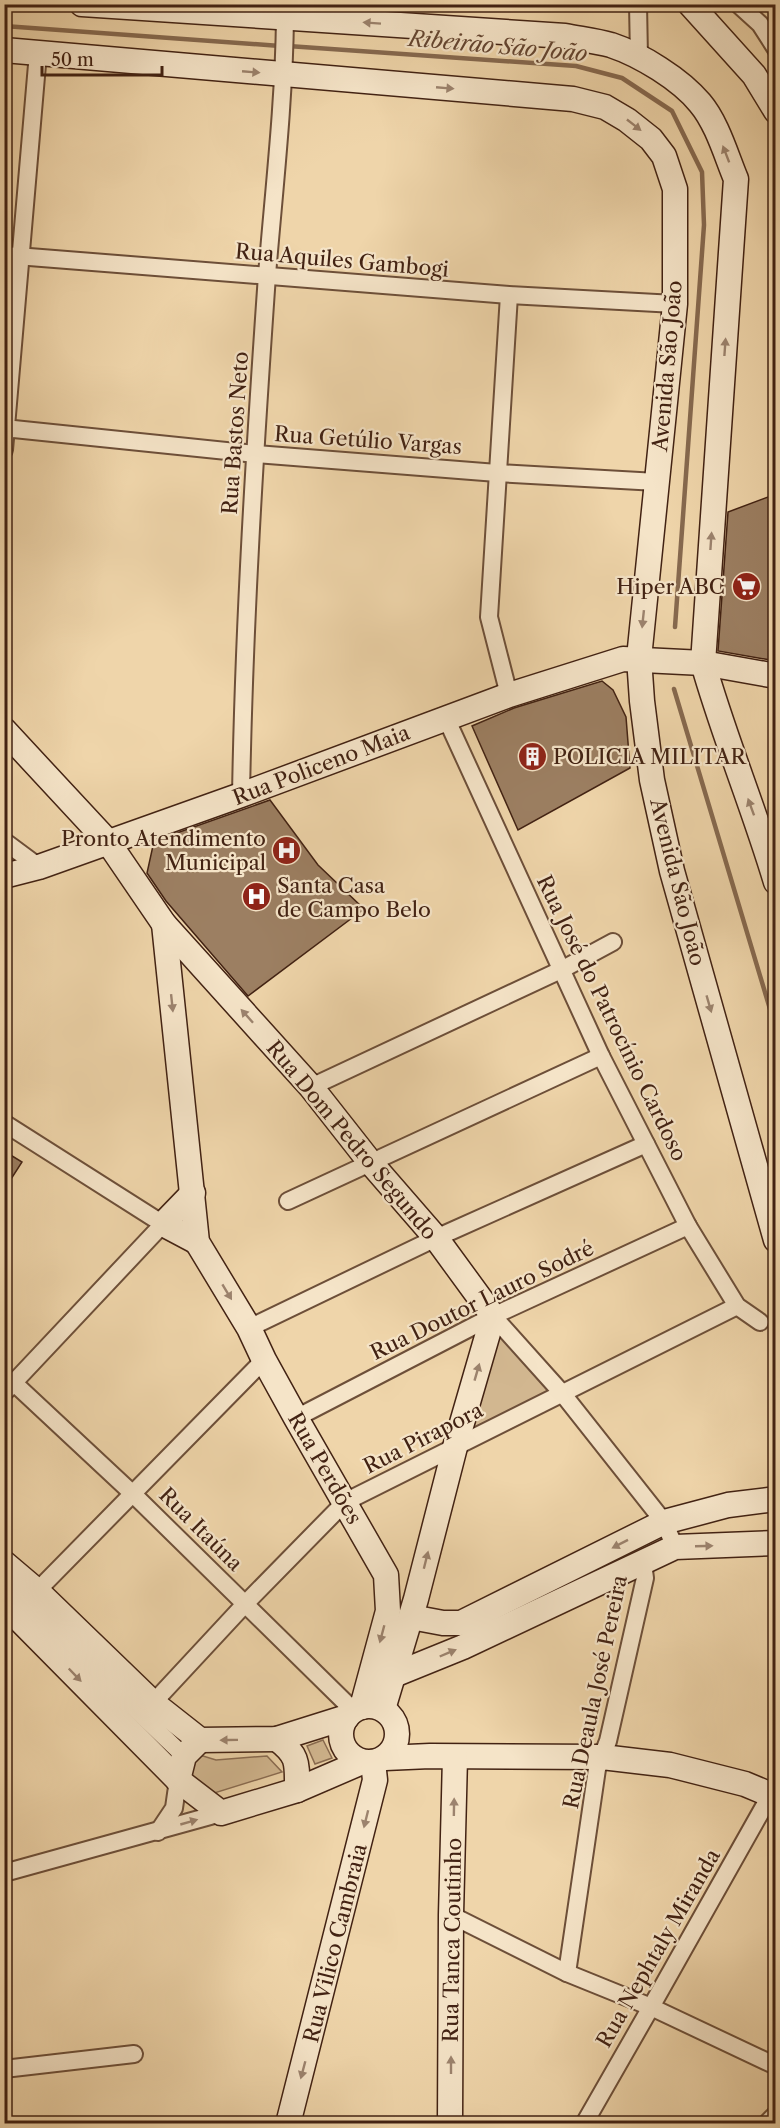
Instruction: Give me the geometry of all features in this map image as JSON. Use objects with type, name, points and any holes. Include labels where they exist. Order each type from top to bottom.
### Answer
[{"type":"main road","points":[[82,4],[285,28],[565,36],[611,45],[639,57],[673,79],[700,104],[719,136],[736,179],[703,663],[717,713],[770,841],[776,882]]},
{"type":"main road","points":[[690,4],[754,75],[776,111]]},
{"type":"main road","name":"Avenida São João","points":[[4,50],[284,66],[573,99],[605,107],[627,120],[651,139],[664,156],[675,189],[675,304],[639,658],[642,701],[652,780],[672,872],[776,1240]]},
{"type":"main road","name":"Rua Policeno Maia","points":[[4,876],[39,867],[241,795],[509,695],[623,658],[703,663],[776,676]]},
{"type":"main road","points":[[600,665],[629,681],[642,701]]},
{"type":"main road","points":[[717,713],[732,668]]},
{"type":"main road","name":"Rua Dom Pedro Segundo","points":[[4,730],[108,842],[164,924],[310,1087],[370,1162],[436,1238],[493,1316]]},
{"type":"main road","points":[[164,924],[197,1242]]},
{"type":"main road","points":[[168,965],[180,968],[196,960]]},
{"type":"main road","points":[[193,1193],[163,1224],[197,1242]]},
{"type":"main road","name":"Rua Perdões","points":[[197,1242],[249,1328],[296,1418],[386,1575],[388,1611],[369,1714]]},
{"type":"main road","points":[[493,1316],[455,1447],[394,1675],[369,1714],[341,1734],[342,1743],[354,1758],[374,1761],[430,1756],[602,1757],[670,1766],[745,1784],[773,1796]]},
{"type":"main road","points":[[411,1617],[443,1623],[461,1623],[664,1522],[728,1505],[776,1499]]},
{"type":"main road","points":[[394,1675],[463,1647],[675,1547],[776,1543]]},
{"type":"main road","points":[[4,1563],[17,1607],[178,1780],[221,1813],[297,1790],[392,1752],[396,1743],[369,1714]]},
{"type":"main road","points":[[17,1607],[153,1703],[192,1748]]},
{"type":"main road","points":[[192,1748],[277,1739],[369,1714],[430,1756]]},
{"type":"main road","points":[[277,1739],[291,1750],[297,1766],[297,1790]]},
{"type":"main road","points":[[178,1780],[192,1748]]},
{"type":"main road","name":"Rua Tanca Coutinho","points":[[450,2124],[451,1916],[455,1757]]},
{"type":"main road","name":"Rua Vilico Cambraia","points":[[288,2124],[375,1780],[374,1761]]},
{"type":"street","points":[[638,4],[639,57]]},
{"type":"street","points":[[738,4],[768,21],[776,49]]},
{"type":"street","name":"Rua Bastos Neto","points":[[241,795],[244,656],[267,276],[285,28]]},
{"type":"street","points":[[4,450],[13,256],[38,53]]},
{"type":"street","name":"Rua Aquiles Gambogi","points":[[13,256],[509,295],[675,304]]},
{"type":"street","points":[[509,295],[489,617],[509,695]]},
{"type":"street","name":"Rua Getúlio Vargas","points":[[5,428],[256,454],[497,473],[657,482]]},
{"type":"street","name":"Rua José do Patrocínio Cardoso","points":[[446,718],[601,1056],[688,1227],[737,1306],[760,1322]]},
{"type":"street","points":[[4,841],[39,867]]},
{"type":"street","points":[[310,1087],[562,969],[613,942]]},
{"type":"street","points":[[288,1202],[601,1056]]},
{"type":"street","points":[[4,1123],[163,1224],[9,1388]]},
{"type":"street","points":[[249,1328],[436,1238],[646,1144]]},
{"type":"street","name":"Rua Doutor Lauro Sodré","points":[[296,1418],[493,1316],[688,1227]]},
{"type":"street","name":"Rua Pirapora","points":[[153,1703],[245,1604],[345,1502],[737,1306]]},
{"type":"street","points":[[493,1316],[562,1393],[664,1522],[675,1547]]},
{"type":"street","points":[[17,1607],[133,1494],[264,1360]]},
{"type":"street","name":"Rua Itaúna","points":[[9,1388],[133,1494],[245,1604],[369,1714]]},
{"type":"street","name":"Rua Deaula José Pereira","points":[[567,1972],[597,1769],[608,1741],[645,1578],[643,1563]]},
{"type":"street","points":[[4,1584],[17,1607],[192,1748]]},
{"type":"street","points":[[158,1832],[174,1808],[178,1780]]},
{"type":"street","name":"Rua Nephtaly Miranda","points":[[584,2124],[773,1796]]},
{"type":"street","points":[[4,1873],[221,1813]]},
{"type":"street","points":[[451,1916],[567,1972],[651,2007],[776,2066]]},
{"type":"street","points":[[4,2069],[134,2054]]},
{"type":"street","points":[[766,2124],[776,2114]]},
{"type":"shaded area","points":[[500,1332],[552,1391],[473,1428]]},
{"type":"shaded area","points":[[323,1740],[332,1758],[315,1764],[307,1746]]},
{"type":"shaded area","points":[[197,1756],[216,1760],[267,1756],[282,1772],[208,1795],[191,1777]]},
{"type":"building","name":"Hiper ABC","points":[[776,494],[776,661],[718,651],[728,512]]},
{"type":"building","name":"POLICIA MILITAR","points":[[602,681],[613,690],[626,717],[630,768],[518,830],[472,726],[514,708]]},
{"type":"building","name":"Santa Casa de Campo Belo","points":[[270,800],[318,865],[364,909],[248,996],[166,901],[147,873],[154,841]]},
{"type":"building","points":[[4,1151],[22,1162],[4,1190]]},
{"type":"waterway","name":"Ribeirão São João","points":[[4,26],[280,46]]},
{"type":"waterway","name":"Ribeirão São João","points":[[288,46],[576,66],[622,78],[672,111],[702,172],[704,225],[675,627]]},
{"type":"waterway","name":"Ribeirão São João","points":[[674,689],[776,1029]]},
{"type":"place","name":"Hiper ABC","points":[[746,586]]},
{"type":"place","name":"POLICIA MILITAR","points":[[532,756]]},
{"type":"place","name":"Pronto Atendimento Municipal","points":[[287,850]]},
{"type":"place","name":"Santa Casa de Campo Belo","points":[[256,897]]}]
